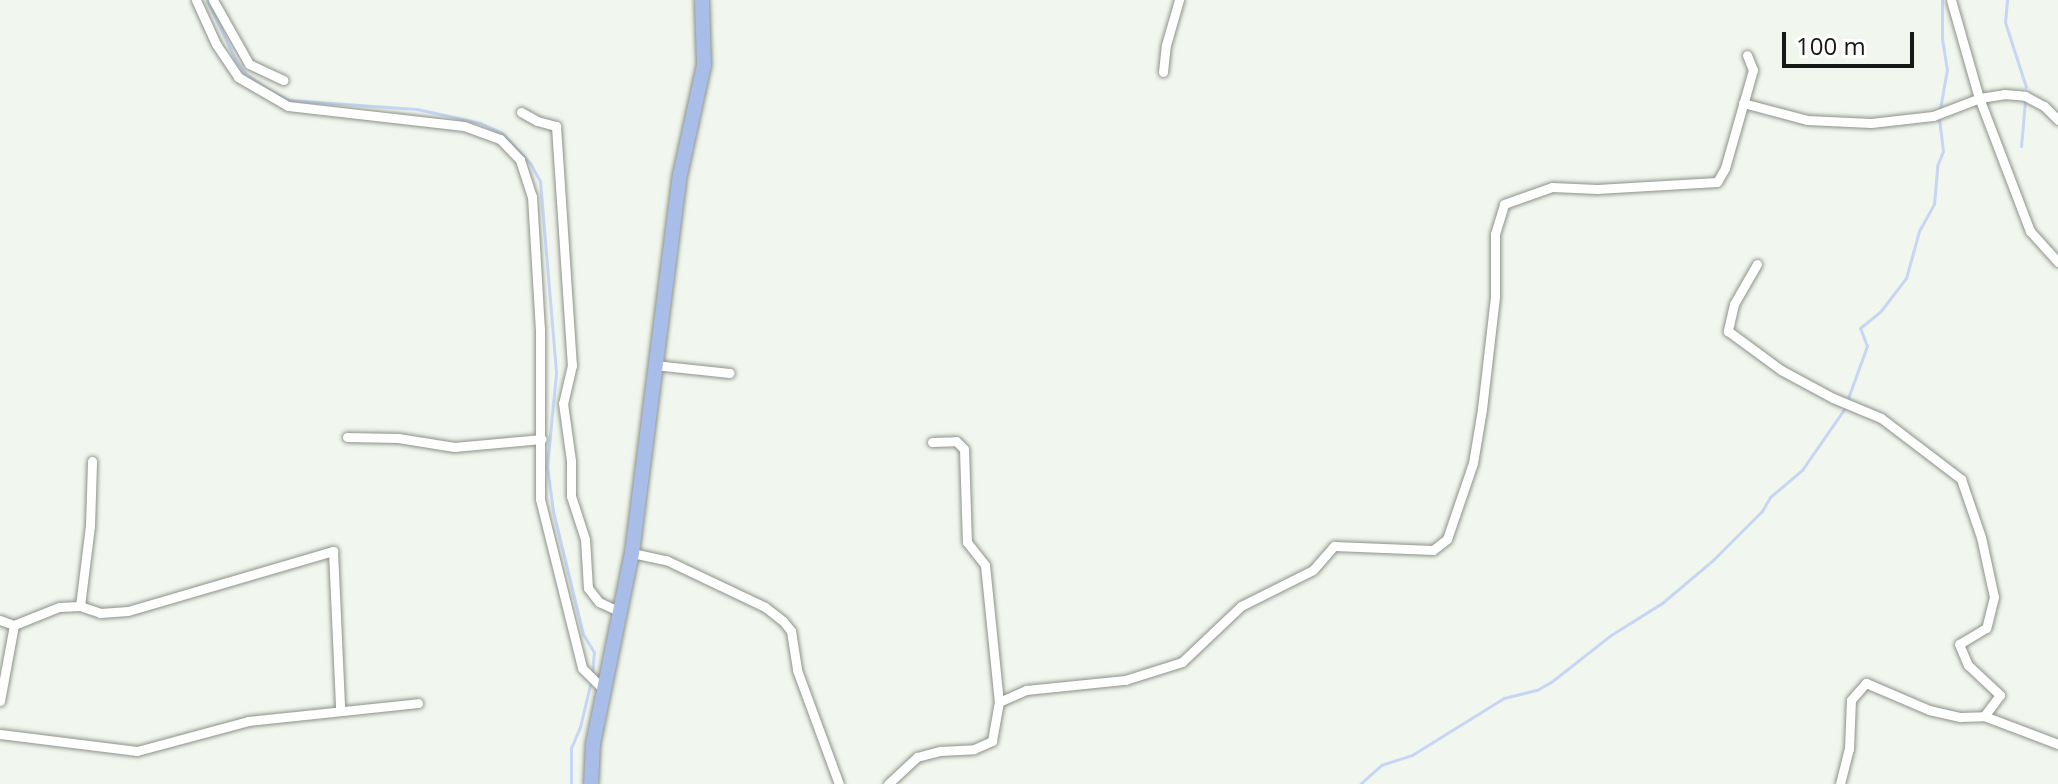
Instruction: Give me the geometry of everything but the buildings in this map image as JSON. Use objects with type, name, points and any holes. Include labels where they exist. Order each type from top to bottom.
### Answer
[{"type":"main road","points":[[591,784],[593,744],[632,553],[680,175],[704,65],[702,0]]},
{"type":"street","points":[[196,0],[216,44],[238,77],[288,106],[464,126],[500,139],[520,160],[532,196],[542,439],[540,499],[582,668],[604,690]]},
{"type":"street","points":[[213,0],[249,64],[283,80]]},
{"type":"street","points":[[1163,72],[1166,45],[1179,0]]},
{"type":"street","points":[[1951,0],[1980,98],[2030,231],[2058,262]]},
{"type":"street","points":[[999,702],[1026,690],[1125,680],[1182,662],[1241,606],[1313,570],[1334,546],[1433,550],[1447,539],[1473,463],[1494,308],[1495,234],[1504,204],[1552,187],[1597,189],[1717,182],[1725,168],[1753,70],[1747,55]]},
{"type":"street","points":[[1743,103],[1807,120],[1871,123],[1933,116],[1980,98],[2004,94],[2025,96],[2044,106],[2058,120]]},
{"type":"street","points":[[521,112],[537,121],[556,126],[572,365],[563,403],[571,496],[585,539],[588,588],[599,602],[620,612]]},
{"type":"street","points":[[1757,264],[1734,304],[1728,331],[1781,370],[1833,398],[1881,418],[1961,479],[1981,537],[1994,597],[1986,628],[1959,644],[1968,665],[2000,695],[1984,716]]},
{"type":"street","points":[[654,365],[730,373]]},
{"type":"street","points":[[347,437],[398,438],[454,447],[542,439]]},
{"type":"street","points":[[888,784],[917,757],[940,751],[974,749],[992,741],[999,702],[985,565],[967,542],[964,449],[956,441],[932,442]]},
{"type":"street","points":[[80,606],[90,526],[92,461]]},
{"type":"street","points":[[0,620],[14,625],[59,607],[80,606],[100,613],[128,611],[333,551],[340,708]]},
{"type":"street","points":[[632,553],[666,560],[765,607],[783,621],[791,631],[797,670],[839,784]]},
{"type":"street","points":[[0,701],[14,625]]},
{"type":"street","points":[[1840,784],[1849,749],[1851,700],[1866,683],[1929,710],[1960,717],[1984,716],[2058,744]]},
{"type":"street","points":[[0,734],[137,751],[248,721],[340,708],[418,703]]},
{"type":"waterway","points":[[207,0],[235,59],[245,73],[267,89],[289,100],[417,109],[480,123],[502,133],[530,163],[540,181],[556,373],[547,466],[553,511],[583,634],[594,652],[592,674]]},
{"type":"waterway","points":[[1940,109],[1947,70],[1942,37],[1942,0]]},
{"type":"waterway","points":[[2007,0],[2005,22],[2026,87]]},
{"type":"waterway","points":[[2021,146],[2025,101]]},
{"type":"waterway","points":[[1847,401],[1867,346],[1860,328],[1880,312],[1906,278],[1919,231],[1934,204],[1937,166],[1943,151],[1939,117]]},
{"type":"waterway","points":[[1360,784],[1381,765],[1412,755],[1504,698],[1537,690],[1551,682],[1611,635],[1662,603],[1713,560],[1762,511],[1770,497],[1802,470],[1845,408]]},
{"type":"waterway","points":[[571,784],[571,748],[580,727],[590,685]]}]
